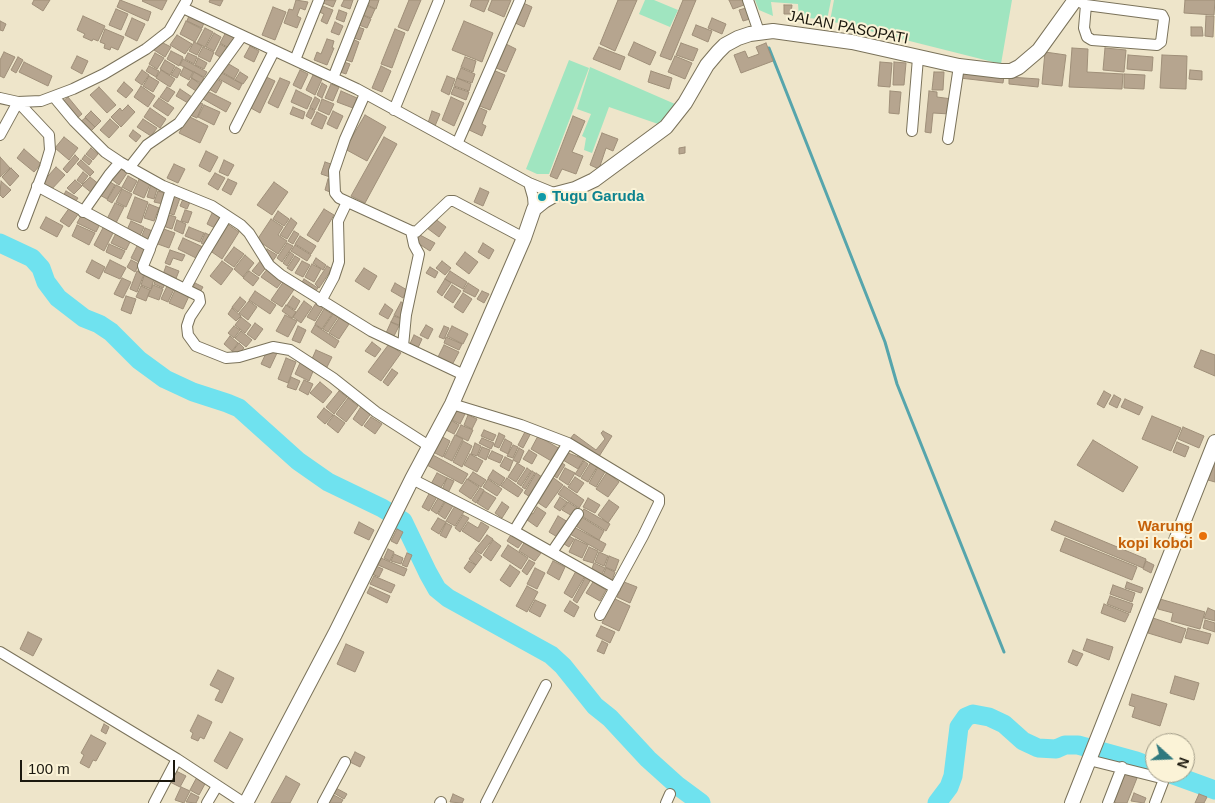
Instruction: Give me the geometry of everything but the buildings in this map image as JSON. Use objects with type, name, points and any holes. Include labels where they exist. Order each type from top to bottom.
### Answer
[{"type":"street","points":[[295,60],[319,0]]},
{"type":"street","points":[[333,78],[364,0]]},
{"type":"street","points":[[394,110],[439,0]]},
{"type":"street","points":[[457,144],[520,0]]},
{"type":"street","points":[[748,0],[759,32]]},
{"type":"street","points":[[1079,2],[1162,15],[1164,19],[1161,42],[1157,45],[1092,40],[1087,37],[1079,2]]},
{"type":"street","name":"JALAN PASOPATI","points":[[534,209],[556,194],[575,189],[594,180],[666,127],[685,103],[707,65],[725,45],[738,38],[759,32],[773,31],[807,35],[852,42],[959,66],[1011,71],[1019,67],[1039,50],[1079,2]]},
{"type":"street","points":[[0,98],[18,102],[41,101],[104,74],[146,49],[169,30],[185,4],[242,36],[365,94],[529,183],[556,194]]},
{"type":"street","points":[[83,212],[109,175],[125,165],[147,145],[179,123],[242,36]]},
{"type":"street","points":[[235,128],[274,51]]},
{"type":"street","points":[[912,130],[918,58]]},
{"type":"street","points":[[948,139],[959,66]]},
{"type":"street","points":[[365,94],[345,139],[334,171],[336,193],[339,198],[411,231],[418,231],[449,201],[454,201],[524,238]]},
{"type":"street","points":[[54,97],[74,121],[105,152],[170,189],[212,206],[241,225],[249,233],[269,264],[281,275],[371,331],[464,375]]},
{"type":"street","points":[[0,135],[18,102]]},
{"type":"street","points":[[18,102],[48,135],[50,150],[23,225]]},
{"type":"street","points":[[0,652],[177,759],[245,803],[335,634],[412,479],[452,404],[524,238],[534,209],[529,183]]},
{"type":"street","points":[[37,186],[150,248]]},
{"type":"street","points":[[170,189],[161,222],[143,268],[201,298],[190,316],[187,326],[188,335],[196,346],[226,358],[239,357],[273,347],[290,350],[333,378],[376,412],[429,446]]},
{"type":"street","points":[[321,301],[334,277],[339,262],[338,221],[347,202]]},
{"type":"street","points":[[185,289],[227,216]]},
{"type":"street","points":[[403,346],[406,315],[419,254],[411,231]]},
{"type":"street","points":[[452,404],[521,425],[568,443],[659,498],[659,502],[643,536],[600,616]]},
{"type":"street","points":[[1072,803],[1091,760],[1215,442]]},
{"type":"street","points":[[514,531],[568,443]]},
{"type":"street","points":[[412,479],[514,531],[615,588]]},
{"type":"street","points":[[552,552],[578,514]]},
{"type":"street","points":[[486,803],[546,685]]},
{"type":"street","points":[[154,803],[177,759]]},
{"type":"street","points":[[1091,760],[1120,766],[1162,779],[1155,803]]},
{"type":"street","points":[[322,803],[345,762]]},
{"type":"street","points":[[1108,803],[1120,766]]},
{"type":"street","points":[[207,803],[217,786]]},
{"type":"green space","points":[[645,0],[654,0],[678,10],[670,27],[639,14]]},
{"type":"green space","points":[[755,0],[831,0],[827,20],[799,17],[798,4],[771,2],[773,16],[759,10]]},
{"type":"green space","points":[[834,0],[1012,0],[1001,64],[830,21]]},
{"type":"green space","points":[[569,60],[589,68],[549,174],[537,174],[526,169]]},
{"type":"green space","points":[[590,67],[675,104],[661,125],[609,107],[592,153],[584,150],[586,138],[582,136],[591,114],[577,109]]},
{"type":"waterway","points":[[769,48],[885,342],[897,384],[1004,652]]},
{"type":"waterway","points":[[0,243],[32,258],[41,268],[46,282],[58,298],[84,318],[99,324],[111,332],[139,360],[165,379],[193,392],[239,408],[298,461],[328,482],[382,508],[403,521],[437,589],[448,598],[551,655],[563,666],[595,706],[610,718],[648,759],[678,786],[701,803]]},
{"type":"waterway","points":[[937,803],[949,787],[953,776],[959,727],[966,717],[973,714],[989,717],[1004,724],[1023,741],[1038,748],[1056,749],[1065,745],[1078,745],[1145,764]]},
{"type":"waterway","points":[[1195,783],[1215,790]]},
{"type":"place","name":"Tugu Garuda","points":[[542,197]]},
{"type":"place","name":"Warung kopi koboi","points":[[1203,536]]}]
